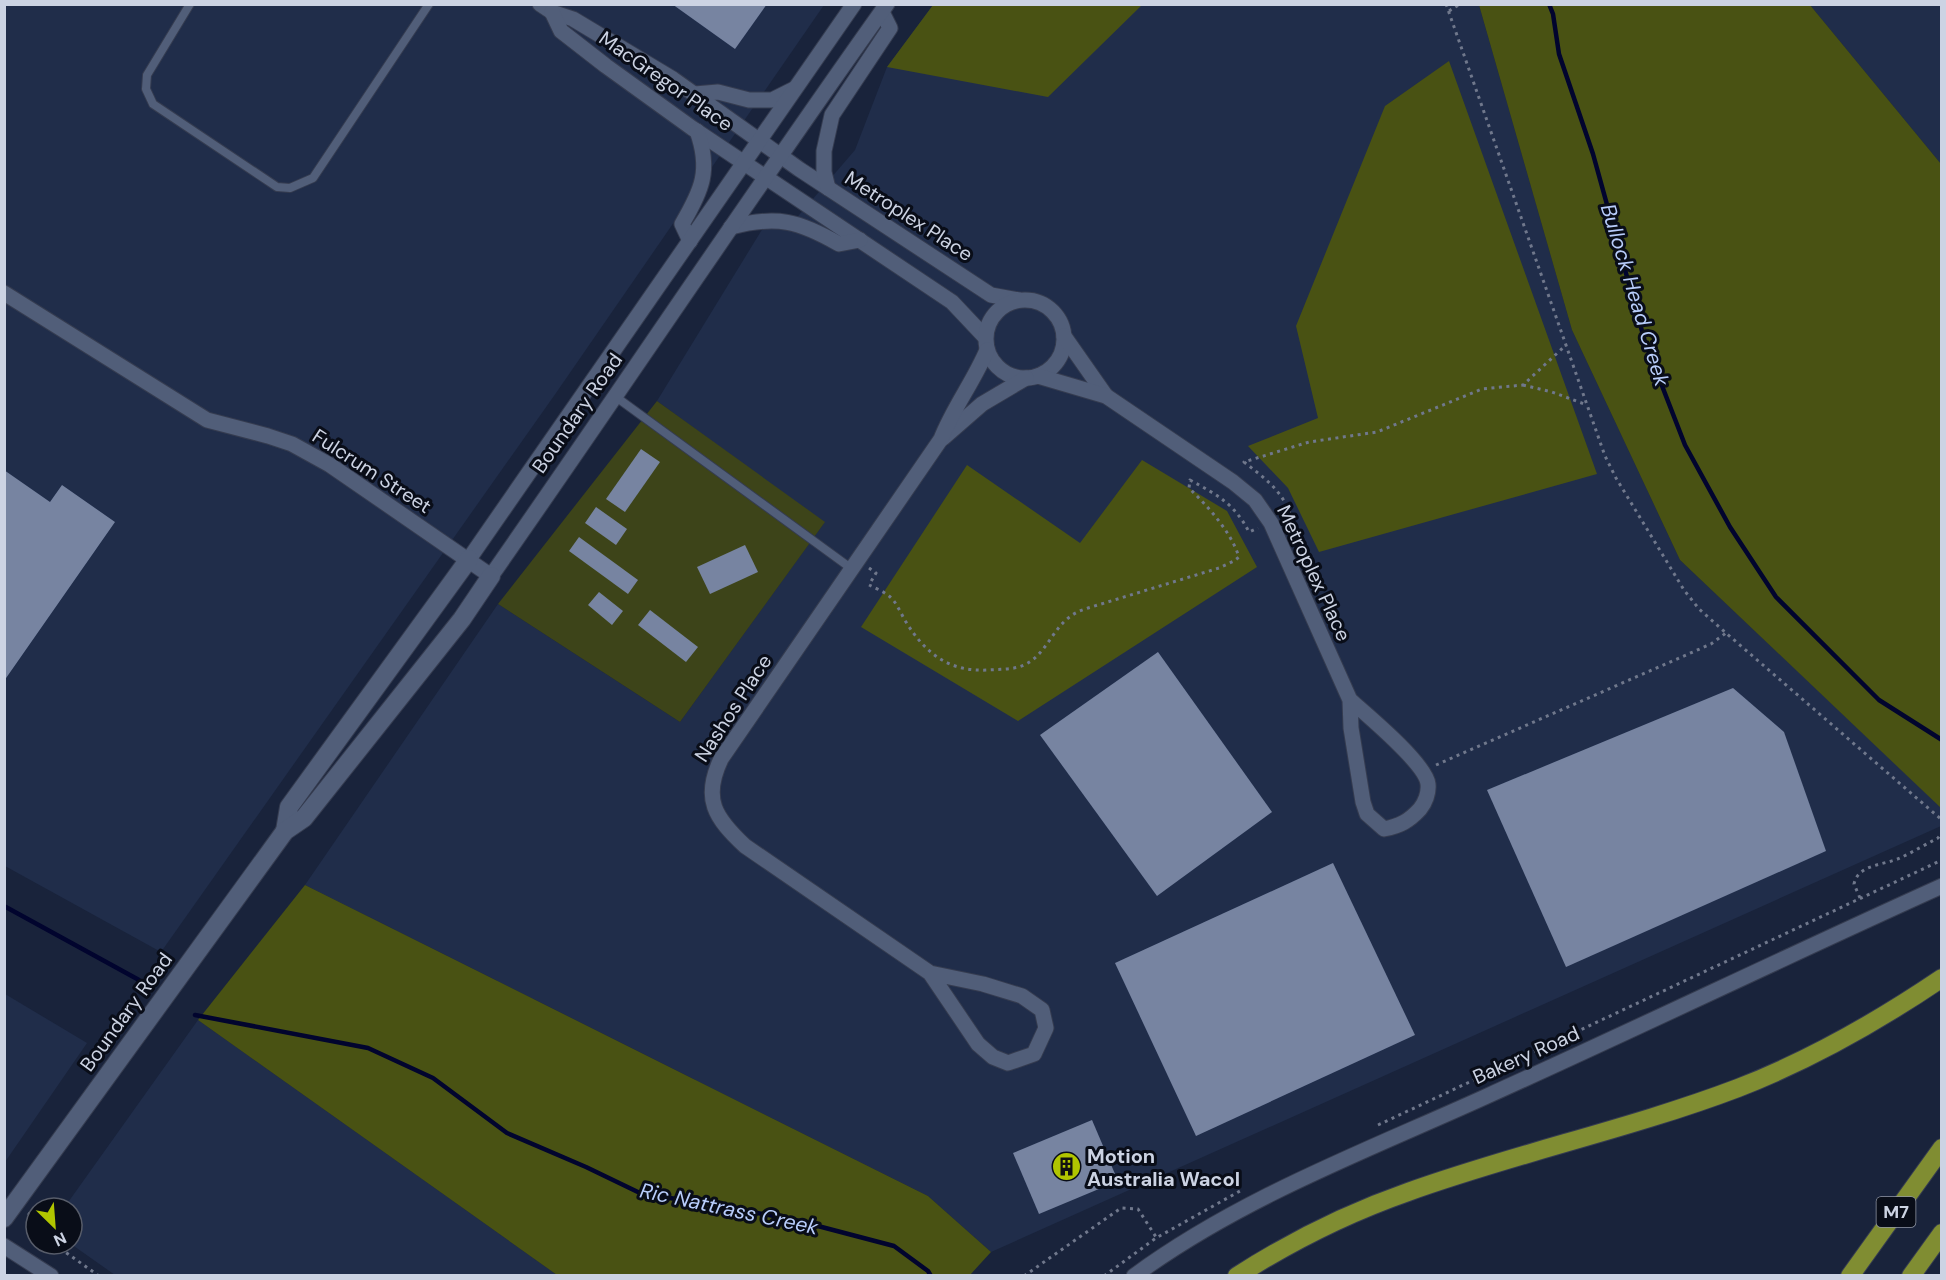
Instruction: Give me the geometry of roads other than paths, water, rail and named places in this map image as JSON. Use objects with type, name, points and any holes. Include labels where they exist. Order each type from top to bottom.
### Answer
[{"type":"highway","points":[[1237,1275],[1305,1236],[1407,1192],[1680,1108],[1783,1069],[1846,1037],[1941,978]]},
{"type":"highway","name":"M7","points":[[1850,1275],[1941,1148]]},
{"type":"highway","name":"M7","points":[[1911,1275],[1941,1233]]},
{"type":"street","name":"Boundary Road","points":[[285,831],[289,807],[469,560],[854,4]]},
{"type":"street","name":"MacGregor Place","points":[[546,8],[573,19],[695,94],[780,155]]},
{"type":"street","name":"MacGregor Place","points":[[546,8],[561,30],[606,66],[697,131],[766,175]]},
{"type":"street","name":"Boundary Road","points":[[4,1218],[285,831],[304,818],[462,619],[766,175],[885,8]]},
{"type":"street","points":[[828,188],[824,172],[824,151],[831,115],[890,28],[885,8]]},
{"type":"street","points":[[695,94],[718,92],[749,99],[772,100],[795,89]]},
{"type":"street","points":[[690,241],[682,224],[697,198],[705,167],[704,150],[697,131]]},
{"type":"street","name":"Metroplex Place","points":[[780,155],[991,295],[1019,300]]},
{"type":"street","points":[[766,175],[952,302],[986,344],[993,363],[1013,377],[1032,377],[1049,370],[1058,360],[1063,349],[1064,336],[1061,324],[1050,309],[1033,300],[1019,300],[1006,304],[996,312],[988,324],[986,344]]},
{"type":"street","points":[[731,227],[754,221],[784,221],[813,229],[839,244],[860,240]]},
{"type":"street","name":"Fulcrum Street","points":[[4,293],[207,420],[292,444],[330,465],[491,576]]},
{"type":"street","name":"Metroplex Place","points":[[1064,336],[1106,396]]},
{"type":"street","name":"Nashos Place","points":[[941,440],[950,416],[981,364],[986,344]]},
{"type":"street","name":"Metroplex Place","points":[[1032,377],[1106,396],[1233,482],[1255,500],[1271,523],[1350,700],[1353,744],[1367,814],[1384,829],[1401,825],[1425,803],[1428,783],[1423,771],[1379,724],[1350,700]]},
{"type":"street","name":"Nashos Place","points":[[930,973],[982,984],[1022,996],[1042,1010],[1046,1028],[1034,1054],[1008,1063],[993,1057],[978,1044],[930,973],[746,846],[726,828],[716,812],[712,795],[712,779],[721,759],[941,440],[982,404],[1032,377]]},
{"type":"street","name":"Bakery Road","points":[[1134,1275],[1165,1253],[1257,1200],[1941,886]]},
{"type":"street","points":[[4,1246],[51,1275]]},
{"type":"lane","points":[[190,4],[147,75],[146,89],[153,104],[277,187],[290,188],[313,178],[429,4]]},
{"type":"lane","points":[[616,397],[855,564]]},
{"type":"waterway","name":"Bullock Head Creek","points":[[1549,4],[1553,14],[1559,54],[1593,154],[1645,342],[1685,445],[1730,527],[1776,597],[1879,700],[1942,740]]},
{"type":"waterway","name":"Ric Nattrass Creek","points":[[4,906],[139,980]]},
{"type":"waterway","name":"Ric Nattrass Creek","points":[[195,1015],[368,1048],[433,1078],[507,1133],[642,1194],[795,1220],[894,1246],[928,1271],[931,1276]]},
{"type":"place","name":"Motion Australia Wacol","points":[[1066,1167]]}]
